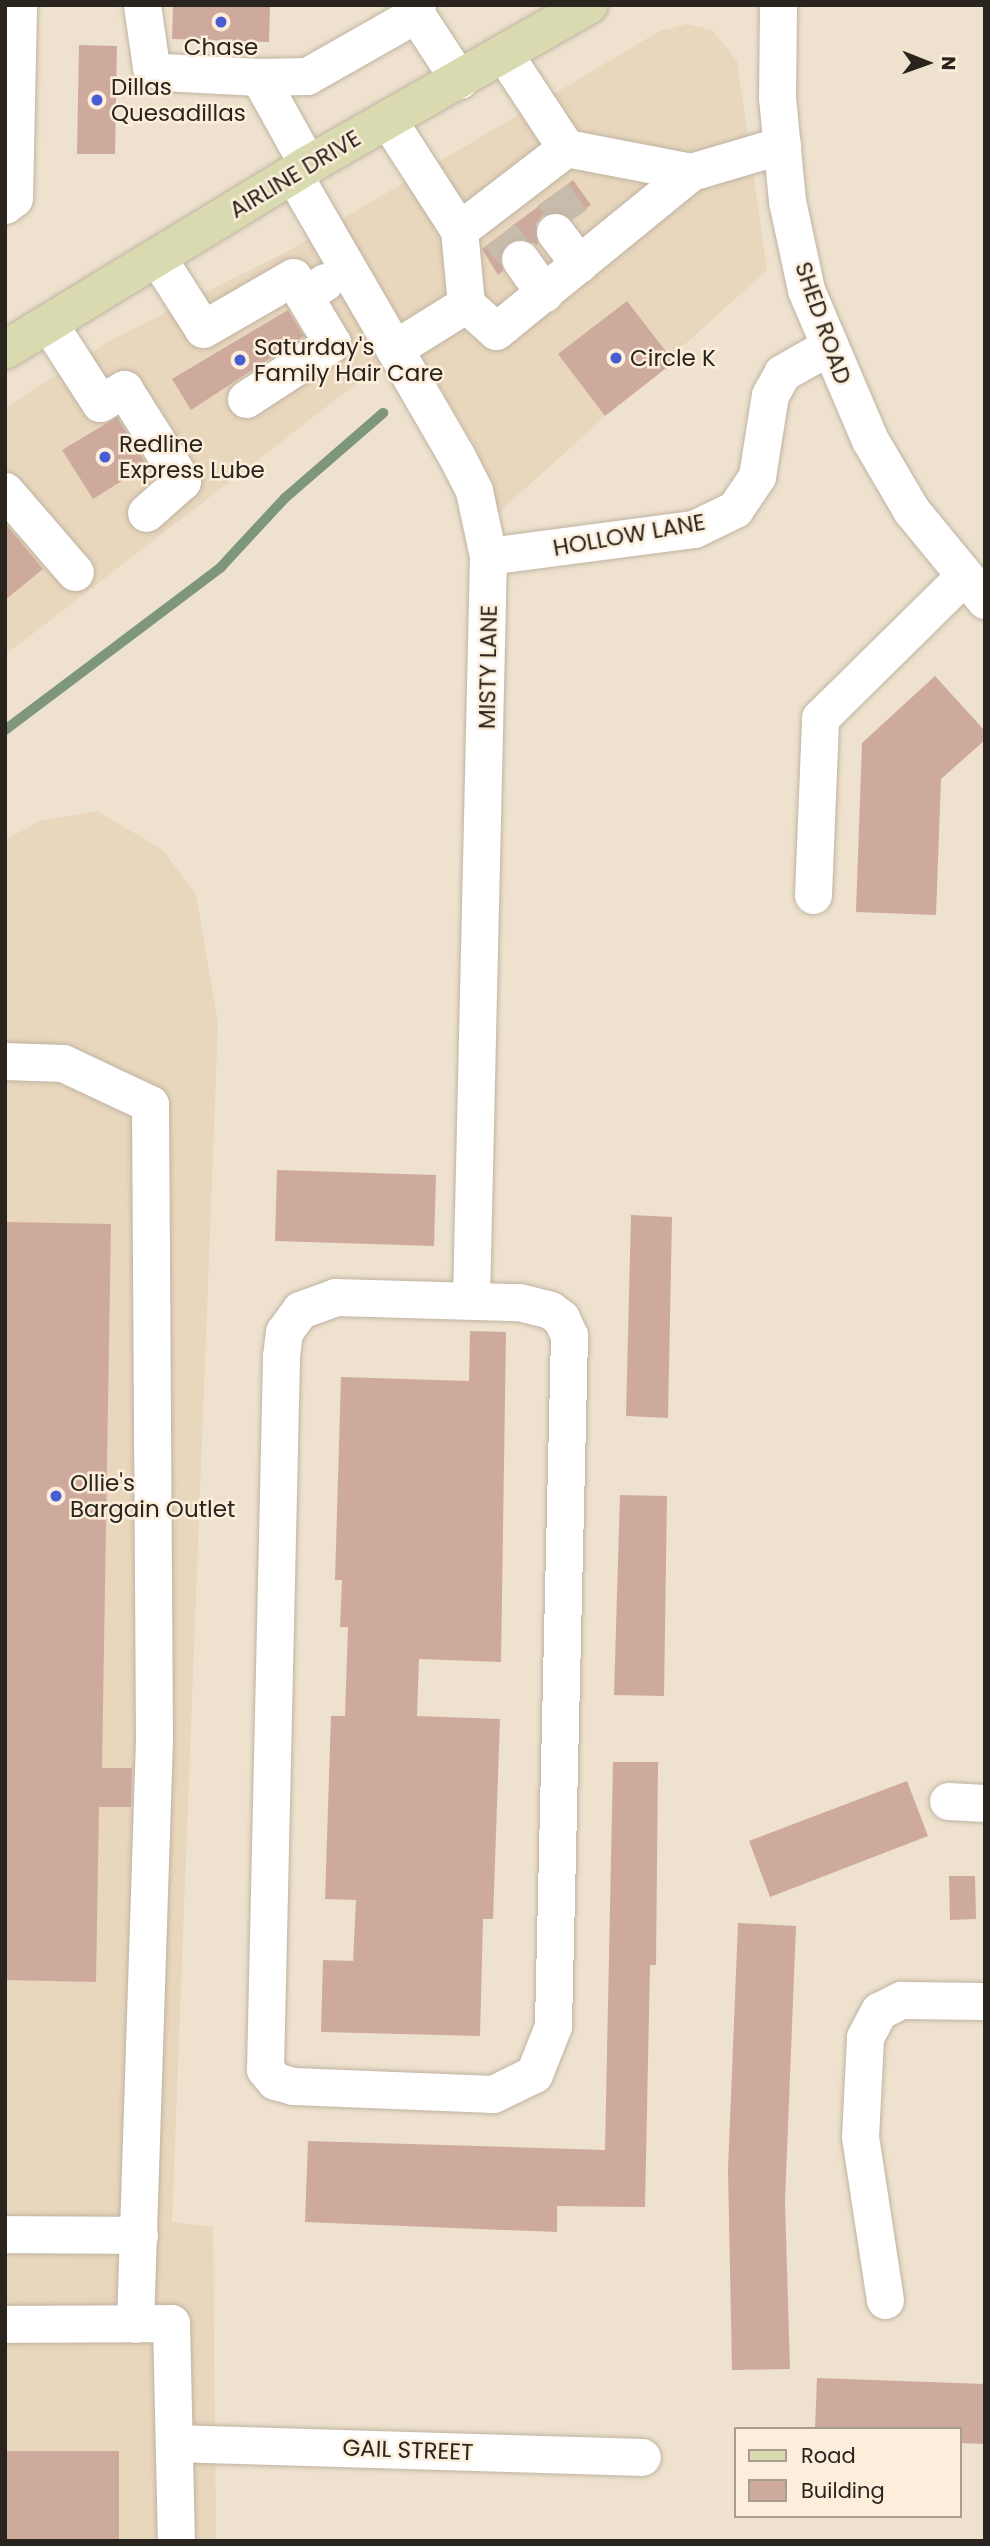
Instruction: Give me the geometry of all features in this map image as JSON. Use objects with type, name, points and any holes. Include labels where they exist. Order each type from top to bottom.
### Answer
[{"type":"main road","name":"AIRLINE DRIVE","points":[[5,350],[300,170],[504,54],[573,9]]},
{"type":"street","points":[[5,205],[14,198],[18,5]]},
{"type":"street","points":[[142,5],[151,67],[163,72],[259,77],[307,76],[417,10],[459,80]]},
{"type":"street","name":"SHED ROAD","points":[[778,5],[782,145],[787,201],[806,290],[828,347],[870,440],[897,486],[974,589]]},
{"type":"street","points":[[504,54],[566,148],[691,172]]},
{"type":"street","name":"MISTY LANE","points":[[259,77],[346,267],[474,491],[488,556],[471,1300]]},
{"type":"street","points":[[388,120],[521,217],[570,272]]},
{"type":"street","points":[[466,304],[496,331],[691,172],[782,145]]},
{"type":"street","points":[[394,349],[466,304],[566,148]]},
{"type":"street","points":[[521,217],[570,272]]},
{"type":"street","points":[[157,257],[203,329],[293,277],[332,343],[246,399]]},
{"type":"street","points":[[304,296],[346,267]]},
{"type":"street","points":[[49,324],[100,403],[124,389],[182,481],[146,513]]},
{"type":"street","name":"HOLLOW LANE","points":[[488,556],[694,528],[735,509],[757,476],[770,395],[782,373],[828,347]]},
{"type":"street","points":[[5,491],[75,572]]},
{"type":"street","points":[[813,895],[820,718],[974,589]]},
{"type":"street","points":[[5,1062],[63,1063],[149,1104],[154,1738],[135,2324]]},
{"type":"street","points":[[335,1297],[471,1300],[550,1310],[561,1318],[569,1335],[553,2026],[534,2074],[493,2094],[293,2086],[275,2081],[265,2068],[263,2046],[284,1332],[300,1310],[335,1297]]},
{"type":"street","points":[[948,1801],[985,1803]]},
{"type":"street","points":[[885,2300],[860,2137],[865,2037],[878,2011],[901,2000],[985,2001]]},
{"type":"street","points":[[5,2234],[138,2235]]},
{"type":"street","points":[[5,2324],[171,2323],[176,2541]]},
{"type":"street","name":"GAIL STREET","points":[[174,2443],[642,2457]]},
{"type":"shaded area","points":[[687,24],[712,30],[737,61],[767,270],[498,513],[477,449],[414,344],[382,364],[5,655],[5,408],[111,340],[290,250],[660,31]]},
{"type":"shaded area","points":[[97,811],[163,850],[196,895],[218,1023],[172,2222],[213,2227],[216,2541],[5,2541],[5,840],[40,821]]},
{"type":"building","name":"Chase","points":[[173,5],[270,5],[269,42],[172,39]]},
{"type":"building","name":"Dillas Quesadillas","points":[[79,45],[117,46],[115,154],[77,154]]},
{"type":"building","points":[[573,180],[591,205],[572,219],[563,213],[543,215],[536,224],[538,245],[519,238],[507,242],[501,251],[503,271],[498,275],[482,249]]},
{"type":"building","name":"Circle K","points":[[627,301],[674,362],[605,416],[558,354]]},
{"type":"building","name":"Saturday's Family Hair Care","points":[[288,310],[304,336],[191,410],[172,379]]},
{"type":"building","name":"Redline Express Lube","points":[[117,417],[147,465],[93,499],[62,450]]},
{"type":"building","points":[[5,523],[43,569],[5,600]]},
{"type":"building","points":[[935,676],[985,731],[985,740],[941,779],[936,915],[856,912],[862,743]]},
{"type":"building","points":[[277,1170],[436,1175],[434,1246],[275,1241]]},
{"type":"building","points":[[631,1215],[672,1217],[668,1418],[626,1416]]},
{"type":"building","name":"Ollie's Bargain Outlet","points":[[5,1222],[111,1224],[102,1768],[132,1768],[131,1807],[99,1807],[96,1982],[5,1980]]},
{"type":"building","points":[[470,1331],[506,1332],[501,1662],[419,1659],[417,1716],[500,1719],[493,1919],[483,1919],[480,2036],[321,2032],[323,1960],[353,1961],[356,1900],[325,1899],[331,1716],[345,1716],[348,1627],[340,1627],[342,1580],[335,1580],[341,1377],[469,1381]]},
{"type":"building","points":[[620,1495],[667,1496],[664,1696],[614,1695]]},
{"type":"building","points":[[613,1762],[658,1762],[656,1965],[650,1965],[645,2207],[557,2206],[557,2232],[305,2222],[308,2141],[605,2150]]},
{"type":"building","points":[[907,1781],[928,1836],[770,1897],[749,1841]]},
{"type":"building","points":[[949,1876],[975,1876],[976,1919],[950,1920]]},
{"type":"building","points":[[738,1923],[796,1926],[785,2201],[790,2369],[732,2370],[728,2170]]},
{"type":"building","points":[[817,2378],[985,2384],[985,2444],[962,2443],[962,2427],[815,2427]]},
{"type":"building","points":[[5,2451],[119,2451],[119,2541],[5,2541]]},
{"type":"waterway","points":[[5,730],[221,567],[285,498],[383,413]]},
{"type":"tunnel","points":[[553,194],[571,220]]},
{"type":"tunnel","points":[[500,235],[520,259]]},
{"type":"place","name":"Chase","points":[[221,22]]},
{"type":"place","name":"Dillas Quesadillas","points":[[97,100]]},
{"type":"place","name":"Circle K","points":[[616,358]]},
{"type":"place","name":"Saturday's Family Hair Care","points":[[240,360]]},
{"type":"place","name":"Redline Express Lube","points":[[105,457]]},
{"type":"place","name":"Ollie's Bargain Outlet","points":[[56,1496]]}]
